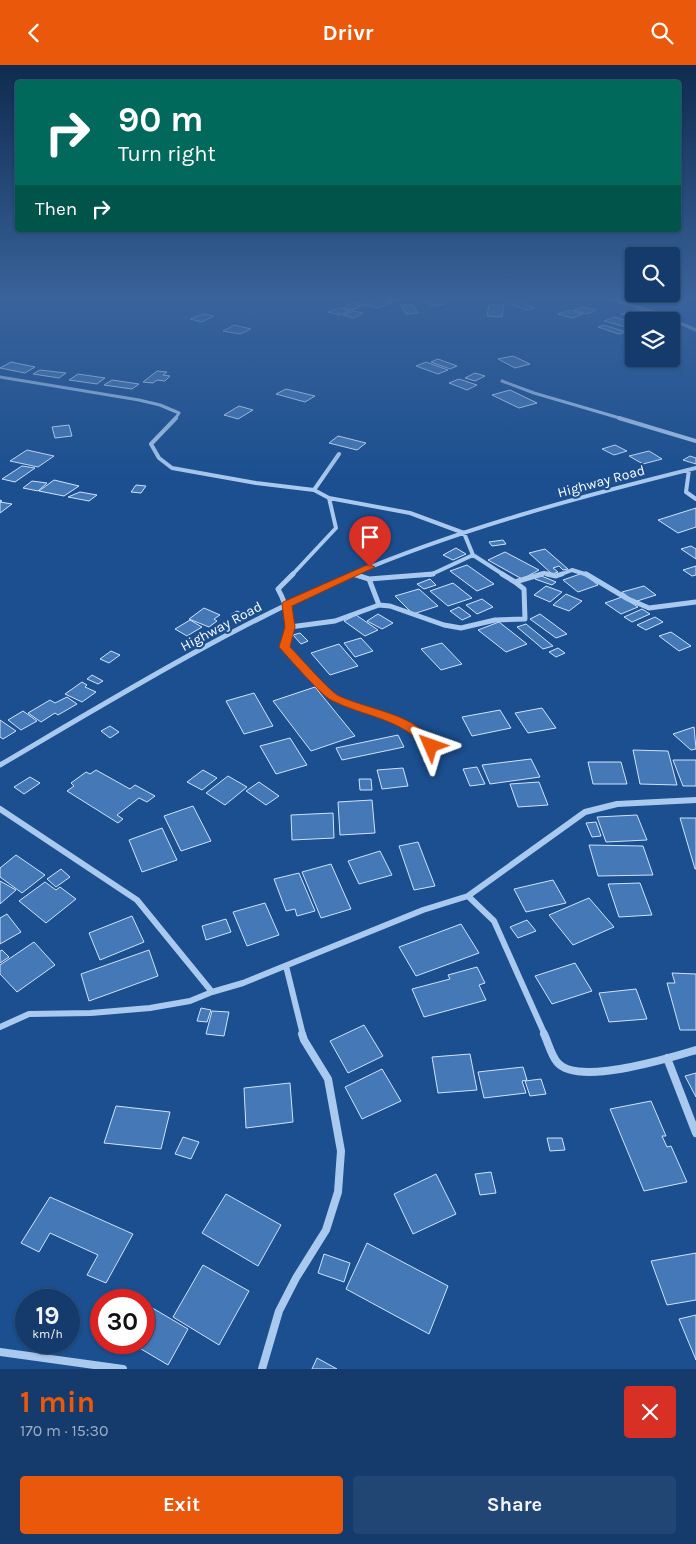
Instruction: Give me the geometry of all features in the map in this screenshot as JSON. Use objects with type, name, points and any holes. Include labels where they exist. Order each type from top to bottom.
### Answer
[{"type":"street","points":[[0,377],[136,400],[169,408],[179,413],[176,421],[159,433],[151,444],[159,458],[172,467],[256,483],[314,490],[329,498],[410,513],[464,533],[473,555],[524,589],[525,619],[494,620],[461,628],[444,625],[390,606],[380,605],[368,607],[335,621],[290,627]]},
{"type":"street","points":[[502,381],[534,393],[696,441]]},
{"type":"street","points":[[314,490],[339,454]]},
{"type":"street","name":"Highway Road","points":[[0,765],[168,667],[287,604],[353,574],[464,533],[615,488],[696,468]]},
{"type":"street","points":[[689,470],[686,491],[696,499]]},
{"type":"street","points":[[329,498],[336,528],[324,544],[295,570],[278,589],[287,604],[290,627],[285,647],[333,697],[403,722],[422,736],[431,746],[426,760]]},
{"type":"street","points":[[353,574],[369,579],[430,575],[473,555]]},
{"type":"street","points":[[515,582],[544,573],[556,576],[572,570],[585,573],[638,605],[649,608],[696,602]]},
{"type":"street","points":[[369,579],[380,605]]},
{"type":"street","points":[[0,1027],[29,1015],[91,1013],[150,1008],[190,1001],[243,983],[423,911],[468,896],[585,812],[617,804],[696,800]]},
{"type":"street","points":[[0,809],[138,900],[212,992]]},
{"type":"street","points":[[468,896],[494,921],[557,1062],[570,1071],[590,1073],[667,1058],[696,1050]]},
{"type":"street","points":[[262,1369],[279,1311],[296,1278],[326,1230],[338,1192],[341,1151],[328,1079],[304,1040],[286,966]]},
{"type":"street","points":[[667,1058],[696,1133]]},
{"type":"street","points":[[0,1352],[123,1369]]},
{"type":"building","points":[[438,359],[457,366],[450,369],[431,362]]},
{"type":"building","points":[[498,359],[519,359],[530,364],[515,368]]},
{"type":"building","points":[[11,362],[35,367],[25,373],[0,368]]},
{"type":"building","points":[[426,362],[448,370],[438,374],[416,366]]},
{"type":"building","points":[[40,370],[66,373],[59,378],[33,374]]},
{"type":"building","points":[[157,371],[167,372],[163,375],[170,376],[165,381],[143,382]]},
{"type":"building","points":[[475,373],[485,376],[475,381],[465,378]]},
{"type":"building","points":[[78,374],[105,378],[97,384],[69,380]]},
{"type":"building","points":[[459,379],[477,385],[467,390],[449,383]]},
{"type":"building","points":[[112,380],[139,384],[132,389],[104,385]]},
{"type":"building","points":[[286,389],[315,396],[305,402],[276,394]]},
{"type":"building","points":[[510,390],[537,403],[519,408],[492,395]]},
{"type":"building","points":[[239,406],[253,410],[238,419],[224,415]]},
{"type":"building","points":[[69,425],[72,436],[55,438],[52,427]]},
{"type":"building","points":[[338,436],[366,443],[357,450],[329,443]]},
{"type":"building","points":[[615,445],[627,451],[614,455],[602,449]]},
{"type":"building","points":[[27,450],[54,456],[38,467],[10,461]]},
{"type":"building","points":[[649,451],[662,459],[643,464],[629,456]]},
{"type":"building","points":[[690,456],[696,458],[696,464],[683,460]]},
{"type":"building","points":[[22,466],[35,468],[15,482],[2,479]]},
{"type":"building","points":[[54,480],[79,486],[64,496],[39,491]]},
{"type":"building","points":[[32,481],[47,483],[38,491],[23,488]]},
{"type":"building","points":[[136,485],[146,486],[141,493],[131,492]]},
{"type":"building","points":[[80,492],[97,495],[89,501],[68,497]]},
{"type":"building","points":[[0,502],[12,504],[0,513]]},
{"type":"building","points":[[696,508],[696,527],[678,533],[658,520]]},
{"type":"building","points":[[503,540],[506,544],[492,546],[489,542]]},
{"type":"building","points":[[691,546],[696,549],[696,559],[681,549]]},
{"type":"building","points":[[456,548],[466,554],[453,560],[443,555]]},
{"type":"building","points":[[545,549],[568,569],[563,570],[559,566],[553,568],[558,572],[552,574],[529,553]]},
{"type":"building","points":[[505,552],[539,570],[522,579],[488,560]]},
{"type":"building","points":[[467,565],[494,584],[477,591],[450,571]]},
{"type":"building","points":[[696,566],[696,575],[692,576],[683,570]]},
{"type":"building","points":[[583,573],[598,585],[578,592],[563,580]]},
{"type":"building","points":[[539,575],[556,582],[552,585],[535,579]]},
{"type":"building","points":[[430,579],[436,585],[424,589],[417,584]]},
{"type":"building","points":[[453,583],[472,598],[448,606],[430,591]]},
{"type":"building","points":[[546,586],[562,592],[550,602],[534,595]]},
{"type":"building","points":[[644,586],[656,595],[634,602],[622,592]]},
{"type":"building","points":[[419,589],[438,606],[413,614],[395,596]]},
{"type":"building","points":[[566,594],[582,601],[569,611],[553,605]]},
{"type":"building","points":[[622,597],[638,607],[621,614],[605,603]]},
{"type":"building","points":[[482,599],[493,607],[477,614],[466,605]]},
{"type":"building","points":[[459,607],[471,616],[462,620],[450,611]]},
{"type":"building","points":[[204,608],[220,615],[214,619],[217,621],[209,627],[189,619]]},
{"type":"building","points":[[642,609],[650,614],[632,622],[624,617]]},
{"type":"building","points":[[237,611],[246,615],[239,619],[230,615]]},
{"type":"building","points":[[378,614],[393,623],[382,629],[367,621]]},
{"type":"building","points":[[540,614],[567,634],[556,638],[530,619]]},
{"type":"building","points":[[356,615],[378,630],[365,636],[344,621]]},
{"type":"building","points":[[655,617],[663,622],[646,630],[637,625]]},
{"type":"building","points":[[190,620],[202,627],[187,636],[175,629]]},
{"type":"building","points":[[499,622],[527,644],[506,652],[478,630]]},
{"type":"building","points":[[526,624],[553,646],[543,649],[517,627]]},
{"type":"building","points":[[671,632],[691,646],[679,651],[659,636]]},
{"type":"building","points":[[300,633],[308,641],[301,644],[293,635]]},
{"type":"building","points":[[361,638],[373,651],[355,657],[344,643]]},
{"type":"building","points":[[442,643],[462,664],[441,670],[421,649]]},
{"type":"building","points":[[339,644],[358,666],[330,675],[311,653]]},
{"type":"building","points":[[558,648],[565,653],[556,657],[549,652]]},
{"type":"building","points":[[111,651],[120,655],[109,663],[100,659]]},
{"type":"building","points":[[92,675],[103,681],[98,684],[87,679]]},
{"type":"building","points":[[82,682],[87,685],[85,687],[96,692],[82,702],[65,694]]},
{"type":"building","points":[[315,687],[355,736],[311,751],[273,701]]},
{"type":"building","points":[[254,693],[273,726],[244,734],[226,701]]},
{"type":"building","points":[[67,697],[77,704],[58,715],[55,713],[41,722],[28,713],[50,700],[55,703]]},
{"type":"building","points":[[542,708],[556,728],[528,733],[515,713]]},
{"type":"building","points":[[500,710],[511,728],[472,736],[462,717]]},
{"type":"building","points":[[23,711],[37,721],[21,730],[8,720]]},
{"type":"building","points":[[0,720],[16,731],[3,739],[0,737]]},
{"type":"building","points":[[110,726],[119,732],[110,738],[101,731]]},
{"type":"building","points":[[694,727],[696,749],[691,750],[673,734]]},
{"type":"building","points":[[398,735],[404,747],[342,760],[336,748]]},
{"type":"building","points":[[290,738],[307,765],[276,774],[260,746]]},
{"type":"building","points":[[633,750],[668,751],[677,785],[640,784]]},
{"type":"building","points":[[531,759],[540,777],[490,784],[482,765]]},
{"type":"building","points":[[673,760],[696,760],[696,786],[683,786]]},
{"type":"building","points":[[588,762],[621,762],[627,784],[593,784]]},
{"type":"building","points":[[477,767],[485,784],[470,786],[463,769]]},
{"type":"building","points":[[403,768],[408,786],[382,789],[377,770]]},
{"type":"building","points":[[96,770],[130,789],[135,785],[155,796],[147,802],[139,798],[117,815],[123,819],[118,823],[67,791],[74,786],[71,783],[86,772],[90,774]]},
{"type":"building","points":[[203,770],[217,778],[202,790],[187,782]]},
{"type":"building","points":[[228,776],[247,787],[225,805],[206,793]]},
{"type":"building","points":[[30,777],[40,783],[24,794],[14,787]]},
{"type":"building","points":[[359,779],[371,779],[372,790],[360,790]]},
{"type":"building","points":[[259,782],[279,796],[266,805],[246,791]]},
{"type":"building","points":[[539,782],[548,805],[518,807],[510,784]]},
{"type":"building","points":[[372,800],[375,833],[340,835],[338,802]]},
{"type":"building","points":[[193,806],[211,841],[181,851],[164,816]]},
{"type":"building","points":[[333,813],[334,838],[292,840],[291,815]]},
{"type":"building","points":[[637,815],[647,840],[606,842],[597,817]]},
{"type":"building","points":[[680,818],[696,818],[696,869],[695,869]]},
{"type":"building","points":[[596,822],[601,836],[592,837],[586,823]]},
{"type":"building","points":[[162,828],[177,860],[142,872],[129,840]]},
{"type":"building","points":[[418,842],[435,886],[414,890],[399,846]]},
{"type":"building","points":[[589,845],[643,846],[653,875],[598,876]]},
{"type":"building","points":[[380,851],[392,875],[359,884],[348,861]]},
{"type":"building","points":[[16,855],[45,875],[22,893],[0,877],[0,868]]},
{"type":"building","points":[[331,864],[351,909],[321,918],[302,872]]},
{"type":"building","points":[[61,869],[70,877],[56,887],[47,879]]},
{"type":"building","points":[[299,873],[315,911],[297,916],[295,909],[286,911],[274,879]]},
{"type":"building","points":[[553,880],[566,903],[526,912],[514,889]]},
{"type":"building","points":[[0,881],[16,890],[0,904]]},
{"type":"building","points":[[45,882],[56,890],[60,887],[76,899],[46,923],[19,901]]},
{"type":"building","points":[[640,883],[652,915],[619,917],[608,884]]},
{"type":"building","points":[[589,898],[614,927],[573,945],[549,915]]},
{"type":"building","points":[[265,903],[279,935],[247,946],[233,912]]},
{"type":"building","points":[[7,914],[21,932],[0,944],[0,918]]},
{"type":"building","points":[[132,916],[144,942],[100,960],[89,933]]},
{"type":"building","points":[[226,919],[231,932],[206,940],[202,926]]},
{"type":"building","points":[[527,920],[536,931],[518,938],[510,927]]},
{"type":"building","points":[[461,924],[479,953],[416,976],[399,947]]},
{"type":"building","points":[[34,942],[55,965],[17,992],[0,974],[0,965]]},
{"type":"building","points":[[2,950],[9,957],[0,963],[0,951]]},
{"type":"building","points":[[149,950],[158,976],[89,1001],[81,974]]},
{"type":"building","points":[[575,963],[592,991],[552,1004],[535,976]]},
{"type":"building","points":[[477,967],[485,983],[479,985],[486,1000],[424,1017],[412,989],[450,979],[448,975]]},
{"type":"building","points":[[672,973],[696,974],[696,1030],[680,1030],[667,983],[675,983]]},
{"type":"building","points":[[636,989],[647,1019],[609,1022],[599,993]]},
{"type":"building","points":[[201,1008],[211,1010],[207,1022],[197,1021]]},
{"type":"building","points":[[212,1011],[229,1012],[224,1036],[206,1034]]},
{"type":"building","points":[[364,1025],[383,1056],[348,1073],[330,1041]]},
{"type":"building","points":[[470,1054],[477,1090],[438,1093],[432,1057]]},
{"type":"building","points":[[523,1067],[527,1080],[522,1081],[526,1093],[484,1098],[478,1072]]},
{"type":"building","points":[[382,1069],[401,1101],[362,1119],[345,1087]]},
{"type":"building","points":[[696,1073],[696,1097],[685,1076]]},
{"type":"building","points":[[541,1079],[546,1094],[530,1096],[525,1081]]},
{"type":"building","points":[[290,1083],[293,1122],[246,1128],[244,1088]]},
{"type":"building","points":[[651,1101],[666,1136],[662,1136],[667,1147],[671,1146],[687,1182],[644,1191],[610,1109]]},
{"type":"building","points":[[116,1106],[170,1112],[161,1149],[104,1143]]},
{"type":"building","points":[[183,1137],[199,1142],[191,1159],[175,1154]]},
{"type":"building","points":[[547,1138],[562,1138],[565,1150],[550,1151]]},
{"type":"building","points":[[491,1172],[496,1193],[480,1195],[475,1174]]},
{"type":"building","points":[[436,1174],[456,1214],[413,1234],[394,1194]]},
{"type":"building","points":[[226,1194],[281,1225],[258,1266],[202,1233]]},
{"type":"building","points":[[50,1197],[133,1234],[106,1283],[87,1275],[98,1255],[50,1233],[39,1252],[21,1243]]},
{"type":"building","points":[[367,1243],[448,1286],[429,1334],[346,1289]]},
{"type":"building","points":[[696,1253],[696,1300],[667,1305],[651,1261]]},
{"type":"building","points":[[324,1254],[350,1263],[344,1282],[318,1273]]},
{"type":"building","points":[[203,1265],[249,1291],[219,1345],[173,1317]]},
{"type":"building","points":[[155,1310],[188,1329],[168,1365],[150,1354],[155,1354]]},
{"type":"building","points":[[696,1315],[696,1360],[679,1319]]},
{"type":"building","points":[[317,1358],[337,1369],[312,1369]]},
{"type":"route","points":[[370,567],[287,604],[290,627],[285,647],[304,669],[333,697],[403,722],[422,736],[431,746]]}]
